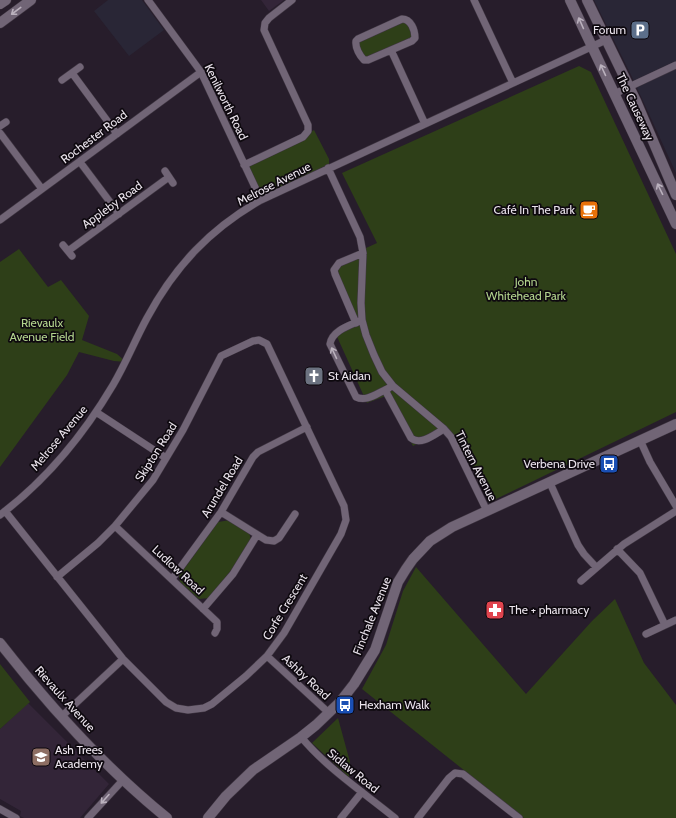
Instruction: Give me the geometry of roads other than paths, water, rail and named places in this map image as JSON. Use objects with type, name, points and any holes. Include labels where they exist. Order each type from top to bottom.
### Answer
[{"type":"street","points":[[0,4],[6,0]]},
{"type":"street","points":[[0,23],[31,0]]},
{"type":"street","name":"Kenilworth Road","points":[[148,0],[201,72],[261,200]]},
{"type":"street","points":[[244,165],[303,137],[308,131],[308,125],[264,30],[265,23],[269,18],[292,0]]},
{"type":"street","points":[[474,0],[513,83]]},
{"type":"street","name":"The Causeway","points":[[570,0],[676,224]]},
{"type":"street","name":"The Causeway","points":[[587,0],[629,87],[676,195]]},
{"type":"street","points":[[402,19],[407,19],[415,33],[415,38],[412,41],[391,50],[364,60],[361,58],[356,41],[402,19]]},
{"type":"street","name":"Melrose Avenue","points":[[2,513],[47,472],[68,449],[96,412],[128,358],[155,303],[188,257],[212,233],[238,214],[261,200],[606,40]]},
{"type":"street","points":[[391,50],[426,124]]},
{"type":"street","points":[[614,94],[676,65]]},
{"type":"street","points":[[62,80],[80,67]]},
{"type":"street","name":"Rochester Road","points":[[0,220],[201,72]]},
{"type":"street","points":[[72,73],[117,134]]},
{"type":"street","points":[[0,133],[42,189]]},
{"type":"street","points":[[80,162],[119,214]]},
{"type":"street","name":"Tintern Avenue","points":[[328,168],[360,237],[363,253],[359,321],[374,355],[382,372],[393,386],[444,429],[456,445],[487,511]]},
{"type":"street","name":"Appleby Road","points":[[63,245],[70,254],[119,214],[169,177]]},
{"type":"street","points":[[363,253],[339,263],[334,270],[359,321],[335,333],[330,344],[356,397],[366,399],[393,386]]},
{"type":"street","name":"Skipton Road","points":[[57,577],[98,543],[115,526],[152,480],[183,430],[221,356],[253,341],[264,341]]},
{"type":"street","name":"Corfe Crescent","points":[[2,513],[124,659],[166,702],[176,708],[188,710],[204,708],[212,704],[246,676],[267,656],[284,633],[341,534],[346,520],[344,506],[270,348],[264,341]]},
{"type":"street","points":[[385,390],[411,438],[415,441],[420,442],[444,429]]},
{"type":"street","points":[[96,412],[166,458]]},
{"type":"street","name":"Finchale Avenue","points":[[208,818],[226,796],[249,774],[268,759],[301,737],[329,713],[354,684],[374,650],[398,582],[412,559],[430,541],[439,534],[487,511],[676,424]]},
{"type":"street","name":"Arundel Road","points":[[172,579],[221,512],[253,457],[264,448],[307,427]]},
{"type":"street","points":[[640,440],[650,462],[676,506]]},
{"type":"street","points":[[550,483],[578,545],[596,567]]},
{"type":"street","points":[[581,581],[617,549],[676,511]]},
{"type":"street","points":[[221,512],[266,540],[274,541],[279,538],[294,514]]},
{"type":"street","name":"Ludlow Road","points":[[115,526],[217,622],[217,629],[215,633]]},
{"type":"street","points":[[203,609],[233,574],[257,535]]},
{"type":"street","points":[[617,549],[640,573],[665,625]]},
{"type":"street","points":[[646,634],[676,620]]},
{"type":"street","name":"Rievaulx Avenue","points":[[0,643],[61,717],[123,780],[167,818]]},
{"type":"street","name":"Ashby Road","points":[[267,656],[329,713]]},
{"type":"street","points":[[61,717],[124,659]]},
{"type":"street","name":"Sidlaw Road","points":[[301,737],[325,763],[395,818]]},
{"type":"street","points":[[418,818],[455,773],[463,774],[519,818]]},
{"type":"street","points":[[88,818],[123,780]]},
{"type":"street","points":[[341,818],[362,792]]},
{"type":"street","points":[[0,809],[16,818]]},
{"type":"place","name":"Forum","points":[[640,30]]},
{"type":"place","name":"Café In The Park","points":[[589,210]]},
{"type":"place","name":"St Aidan","points":[[314,376]]},
{"type":"place","name":"Verbena Drive","points":[[609,464]]},
{"type":"place","name":"The + pharmacy","points":[[495,610]]},
{"type":"place","name":"Hexham Walk","points":[[345,705]]},
{"type":"place","name":"Ash Trees Academy","points":[[41,757]]},
{"type":"park label","name":"John Whitehead Park","points":[[526,289]]},
{"type":"park label","name":"Rievaulx Avenue Field","points":[[42,330]]}]
